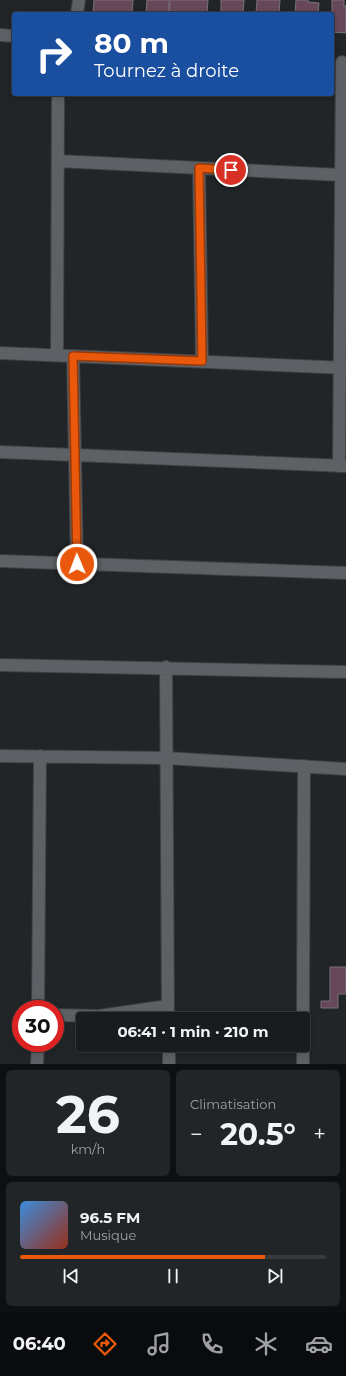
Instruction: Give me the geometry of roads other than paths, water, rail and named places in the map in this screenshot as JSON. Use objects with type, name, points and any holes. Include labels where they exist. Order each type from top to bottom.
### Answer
[{"type":"street","points":[[78,12],[79,0]]},
{"type":"street","points":[[0,35],[12,36]]},
{"type":"street","points":[[0,452],[342,466],[343,368],[340,61]]},
{"type":"street","points":[[57,355],[58,96]]},
{"type":"street","points":[[58,161],[341,175]]},
{"type":"street","points":[[199,168],[202,361]]},
{"type":"street","points":[[0,354],[57,355],[343,368]]},
{"type":"street","points":[[73,356],[77,564]]},
{"type":"street","points":[[0,561],[346,573]]},
{"type":"street","points":[[0,665],[166,667],[346,672]]},
{"type":"street","points":[[166,667],[168,1012]]},
{"type":"street","points":[[0,756],[166,758],[346,769]]},
{"type":"street","points":[[38,1000],[40,756]]},
{"type":"street","points":[[303,1012],[304,766]]},
{"type":"street","points":[[64,1015],[99,1016],[168,1006]]},
{"type":"street","points":[[37,1064],[38,1052]]},
{"type":"street","points":[[169,1052],[169,1064]]},
{"type":"street","points":[[303,1052],[303,1064]]}]
